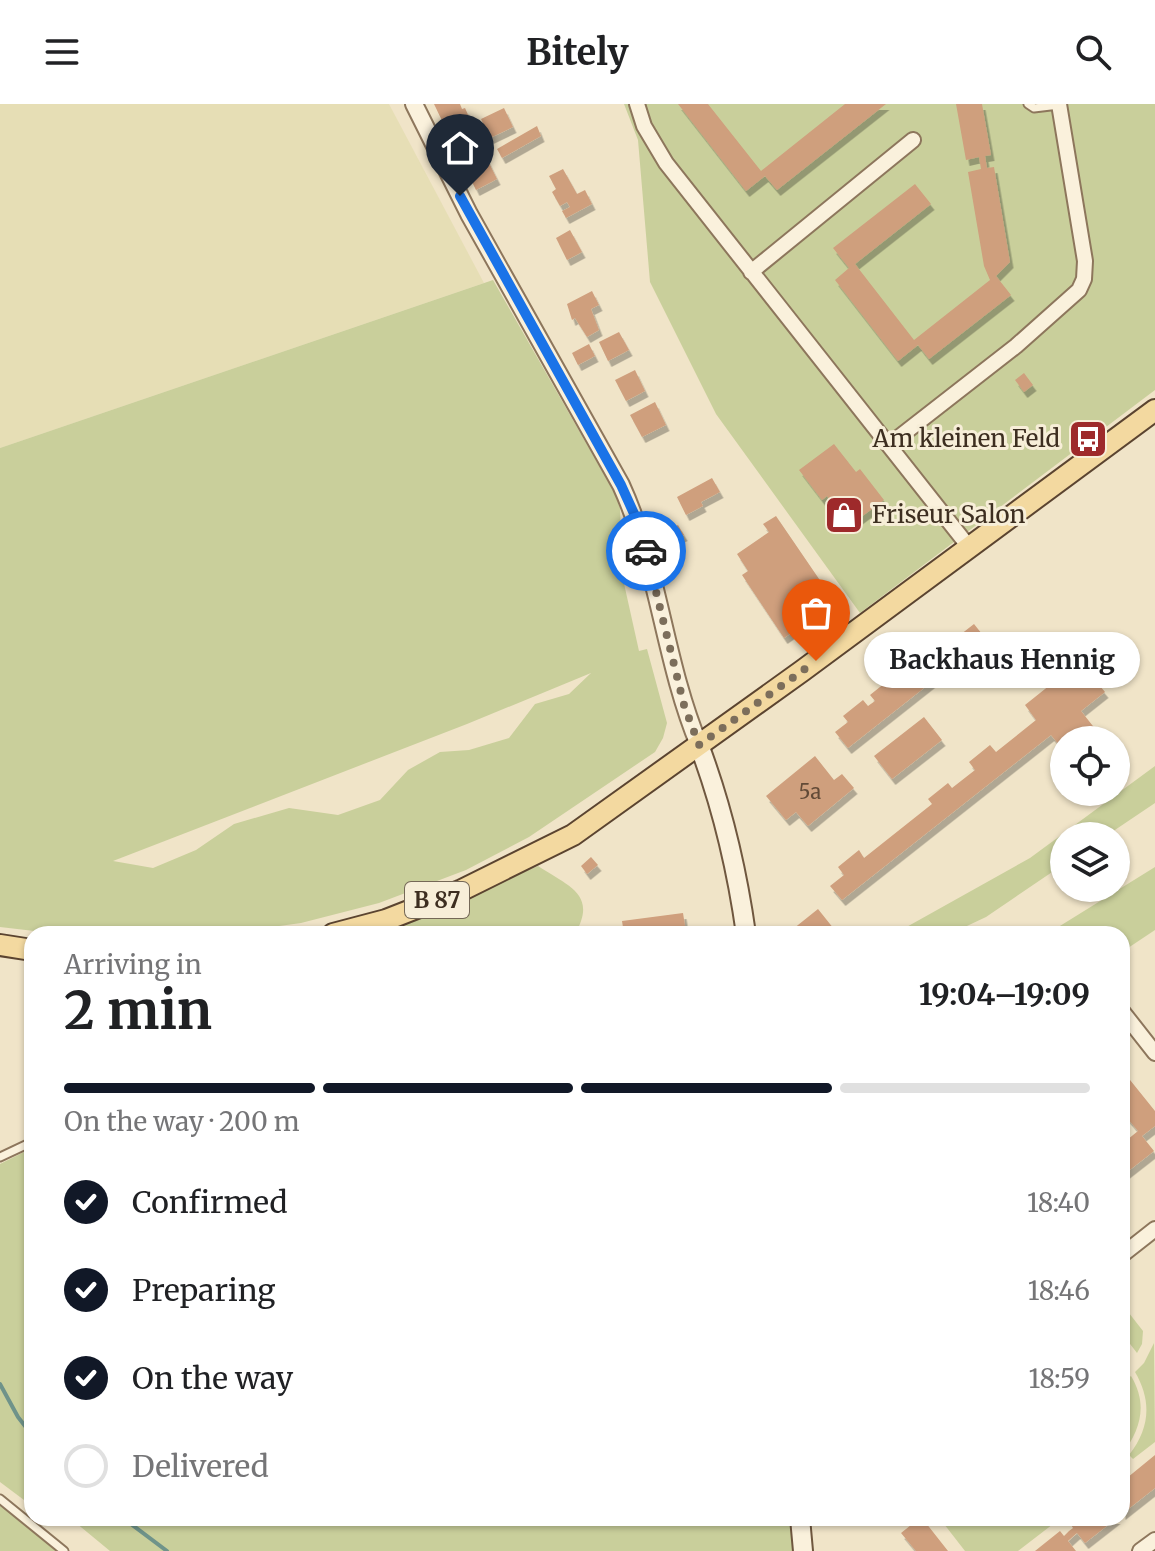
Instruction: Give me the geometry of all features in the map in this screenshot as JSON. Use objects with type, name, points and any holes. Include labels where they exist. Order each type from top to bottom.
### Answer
[{"type":"main road","name":"B 87","points":[[363,926],[460,891],[536,855],[608,811],[1155,410]]},
{"type":"main road","points":[[699,745],[720,810],[739,886],[745,926]]},
{"type":"main road","points":[[0,945],[24,949]]},
{"type":"main road","points":[[801,1526],[803,1551]]},
{"type":"street","points":[[414,104],[469,214],[621,485],[636,518],[684,705],[699,745]]},
{"type":"street","points":[[637,104],[644,126],[666,163],[969,547]]},
{"type":"street","points":[[889,445],[1016,346],[1079,290],[1084,279],[1085,261],[1059,105]]},
{"type":"street","points":[[751,272],[913,140]]},
{"type":"street","points":[[1130,1021],[1155,1053]]},
{"type":"street","points":[[1130,1249],[1155,1229]]},
{"type":"street","points":[[1140,1551],[1155,1540]]},
{"type":"lane","points":[[1028,104],[1034,108],[1059,105]]},
{"type":"lane","points":[[0,1157],[24,1146]]},
{"type":"lane","points":[[0,1499],[24,1518]]},
{"type":"lane","points":[[33,1526],[64,1551]]},
{"type":"shaded area","points":[[0,104],[389,104],[484,283],[0,448]]},
{"type":"green space","points":[[624,104],[1155,104],[1155,390],[860,613],[716,414],[650,282],[638,140]]},
{"type":"green space","points":[[493,280],[614,492],[620,508],[621,533],[617,552],[639,651],[647,649],[667,723],[655,752],[529,837],[466,870],[379,903],[279,926],[24,926],[24,930],[0,927],[0,448]],"holes":[[[591,673],[569,694],[535,704],[509,738],[469,750],[440,752],[408,770],[380,800],[338,815],[289,808],[234,824],[196,850],[153,868],[113,861]]]},
{"type":"green space","points":[[1155,766],[1155,803],[1127,822],[1079,822],[1101,806],[1130,806],[1130,784]]},
{"type":"green space","points":[[1050,843],[1050,874],[986,917],[967,926],[908,926],[1030,858]]},
{"type":"green space","points":[[538,866],[576,892],[583,909],[578,926],[379,926],[463,897]]},
{"type":"green space","points":[[1155,867],[1155,930],[1130,947],[1130,926],[1060,926],[1099,902],[1130,902],[1130,883]]},
{"type":"green space","points":[[24,1152],[24,1500],[0,1482],[0,1164]]},
{"type":"green space","points":[[1130,1314],[1143,1331],[1142,1344],[1137,1353],[1130,1344]]},
{"type":"green space","points":[[1154,1343],[1155,1442],[1133,1459],[1130,1454],[1145,1425],[1144,1393],[1135,1372],[1144,1363]]},
{"type":"green space","points":[[1130,1377],[1141,1406],[1138,1426],[1130,1442]]},
{"type":"green space","points":[[0,1505],[56,1551],[0,1551]]},
{"type":"green space","points":[[80,1526],[792,1526],[794,1551],[110,1551]]},
{"type":"green space","points":[[946,1526],[1050,1526],[1018,1551],[965,1551]]},
{"type":"building","points":[[434,104],[460,104],[462,109],[465,108],[471,127],[450,137]]},
{"type":"building","points":[[678,104],[708,104],[761,171],[845,104],[886,104],[777,190],[765,176],[746,191]]},
{"type":"building","points":[[956,104],[982,104],[991,155],[985,156],[987,168],[994,167],[1010,262],[996,276],[1011,295],[929,359],[918,345],[898,361],[835,280],[849,268],[833,248],[915,184],[931,204],[855,264],[914,340],[990,280],[984,266],[968,172],[981,169],[979,157],[966,160]]},
{"type":"building","points":[[504,108],[513,127],[490,138],[481,119]]},
{"type":"building","points":[[537,126],[541,136],[502,158],[497,149]]},
{"type":"building","points":[[480,145],[497,179],[476,190],[459,155]]},
{"type":"building","points":[[563,169],[577,194],[585,190],[592,204],[566,218],[562,211],[570,207],[567,202],[560,206],[552,192],[556,189],[549,176]]},
{"type":"building","points":[[570,230],[582,252],[567,260],[556,238]]},
{"type":"building","points":[[592,291],[599,305],[591,309],[599,330],[587,337],[575,318],[572,320],[567,304]]},
{"type":"building","points":[[619,332],[629,350],[608,361],[599,342]]},
{"type":"building","points":[[589,344],[595,356],[578,365],[572,353]]},
{"type":"building","points":[[635,370],[645,391],[626,401],[615,380]]},
{"type":"building","points":[[1024,373],[1033,385],[1024,392],[1015,380]]},
{"type":"building","points":[[655,402],[666,425],[642,437],[630,415]]},
{"type":"building","points":[[834,444],[856,472],[860,469],[884,500],[849,526],[827,496],[822,500],[799,470]]},
{"type":"building","points":[[712,478],[720,492],[686,515],[677,497]]},
{"type":"building","points":[[776,516],[832,598],[810,613],[813,618],[784,638],[742,575],[748,571],[737,554],[769,532],[763,524]]},
{"type":"building","points":[[678,525],[684,535],[669,543],[663,533]]},
{"type":"building","points":[[974,624],[986,639],[848,748],[835,732],[848,722],[843,716],[863,700],[868,706],[875,701],[870,695],[931,646],[952,632],[956,638]]},
{"type":"building","points":[[1008,660],[1019,673],[1009,681],[999,667]]},
{"type":"building","points":[[1070,669],[1081,683],[1091,675],[1105,692],[1081,711],[1093,726],[1050,726],[1050,736],[842,900],[830,886],[844,875],[838,867],[859,850],[864,858],[932,804],[928,799],[948,783],[952,788],[975,770],[969,762],[990,745],[996,752],[1036,720],[1025,705]]},
{"type":"building","points":[[924,717],[942,740],[892,779],[874,756]]},
{"type":"building","points":[[815,756],[834,780],[842,774],[854,788],[808,826],[796,812],[786,820],[766,796]]},
{"type":"building","points":[[591,857],[598,865],[587,874],[581,866]]},
{"type":"building","points":[[818,909],[832,926],[797,926]]},
{"type":"building","points":[[683,913],[685,926],[623,926],[622,921]]},
{"type":"building","points":[[1130,1080],[1155,1111],[1155,1126],[1142,1136],[1154,1151],[1130,1170],[1130,1138],[1138,1131],[1130,1122]]},
{"type":"building","points":[[1155,1455],[1155,1488],[1130,1508],[1130,1475]]},
{"type":"building","points":[[910,1526],[928,1526],[948,1551],[916,1551],[901,1533]]},
{"type":"building","points":[[1107,1526],[1085,1543],[1077,1533],[1068,1541],[1076,1551],[1035,1551],[1060,1531],[1064,1536],[1073,1528]]},
{"type":"waterway","points":[[0,1384],[24,1425]]},
{"type":"waterway","points":[[134,1526],[167,1551]]},
{"type":"way so far","points":[[646,551],[687,716],[699,745],[816,661]]},
{"type":"place","name":"Am kleinen Feld","points":[[1088,439]]},
{"type":"place","name":"Friseur Salon","points":[[844,515]]},
{"type":"place","name":"Backhaus Hennig","points":[[816,661]]},
{"type":"route","points":[[460,196],[621,485],[646,551]]}]
